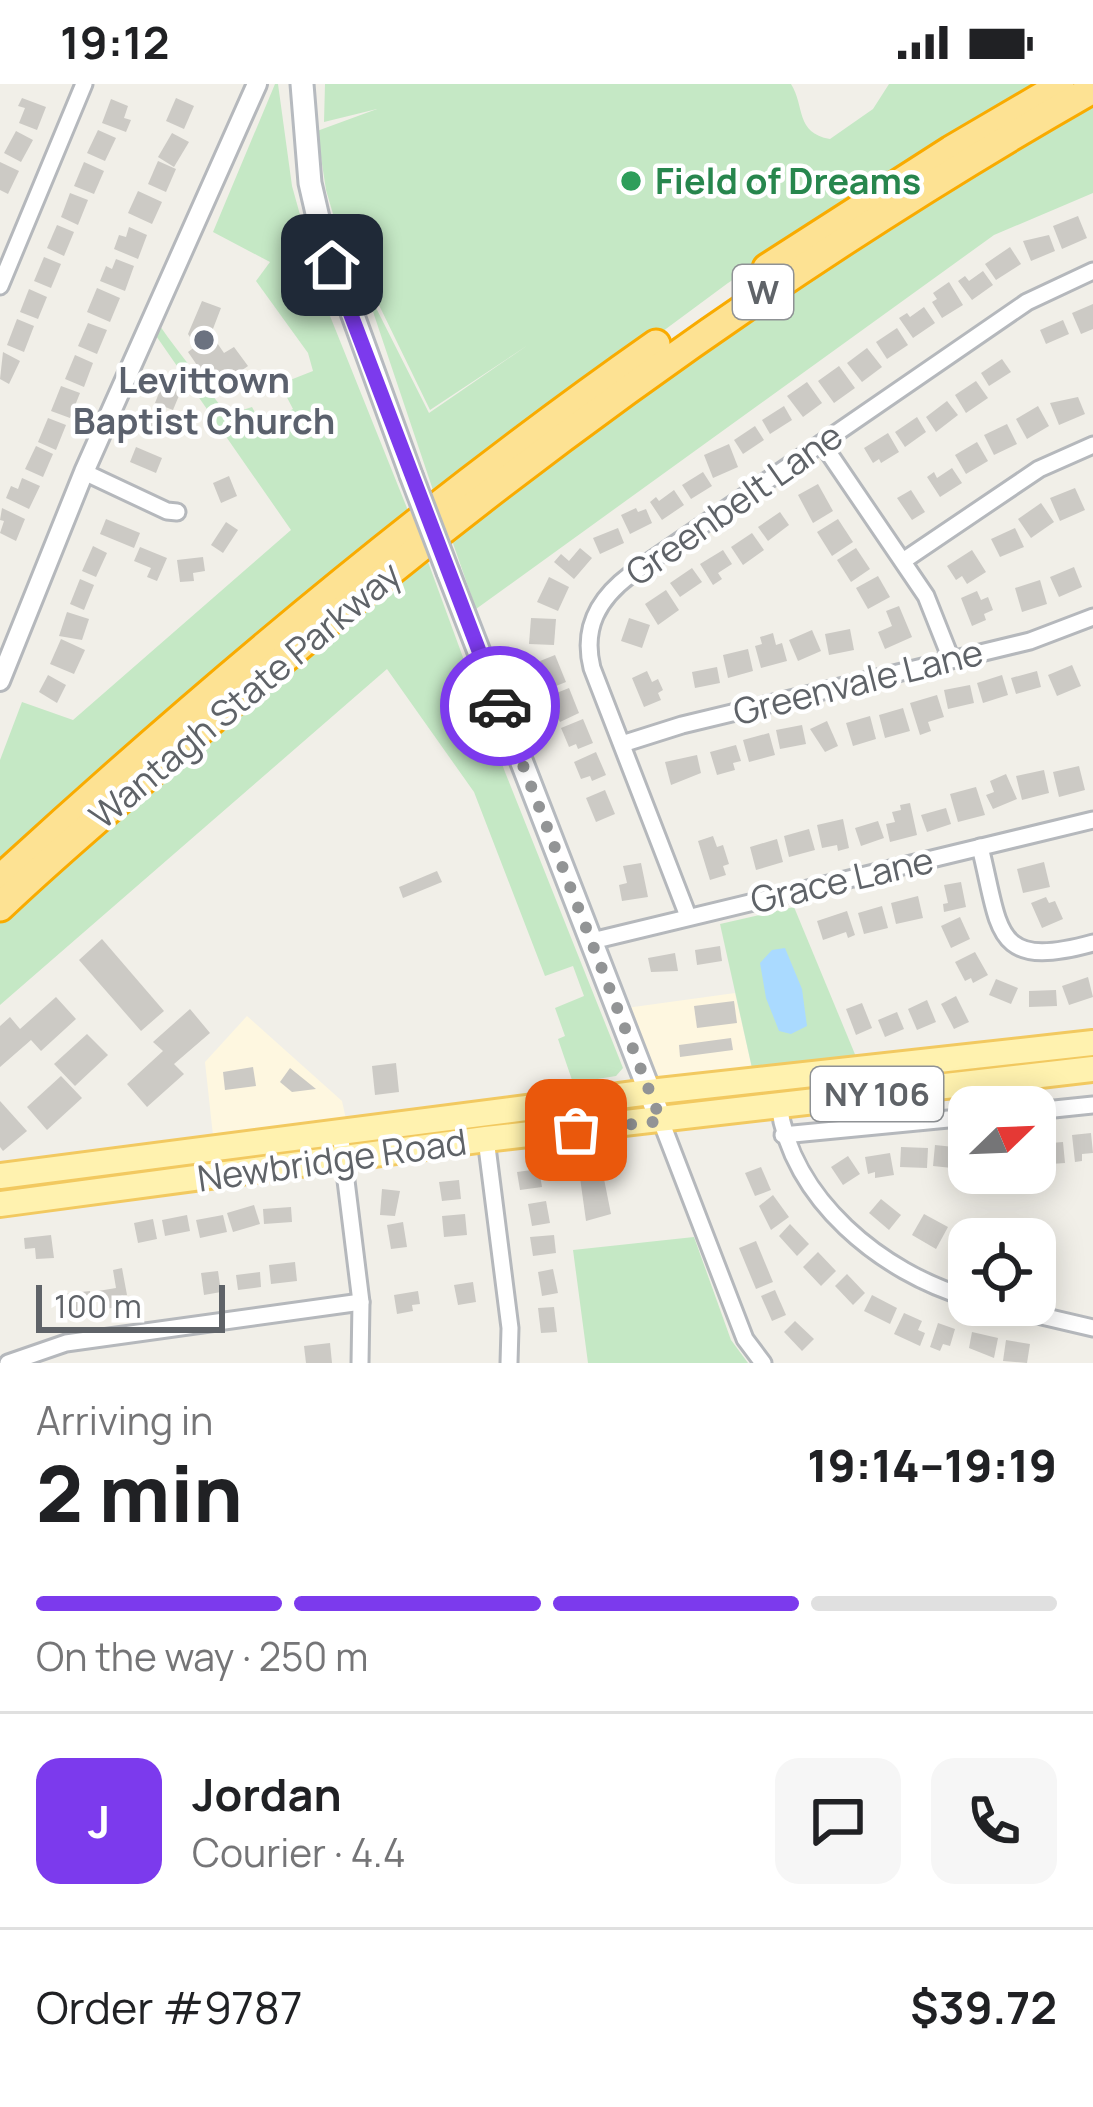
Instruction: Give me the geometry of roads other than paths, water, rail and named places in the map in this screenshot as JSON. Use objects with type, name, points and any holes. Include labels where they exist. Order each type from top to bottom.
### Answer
[{"type":"highway","name":"Wantagh State Parkway","points":[[0,879],[290,627],[596,386],[823,231],[1064,84]]},
{"type":"highway","name":"Wantagh State Parkway","points":[[0,907],[320,627],[549,446],[759,294],[1093,88]]},
{"type":"main road","points":[[302,84],[310,183],[319,222],[411,475],[661,1121]]},
{"type":"main road","name":"Newbridge Road","points":[[0,1176],[650,1092],[1093,1043]]},
{"type":"main road","points":[[1036,1049],[1039,1075]]},
{"type":"main road","name":"Newbridge Road","points":[[0,1205],[486,1139],[1093,1069]]},
{"type":"street","points":[[0,286],[84,84]]},
{"type":"street","points":[[0,681],[6,645],[256,84]]},
{"type":"street","name":"Greenbelt Lane","points":[[688,916],[589,655],[590,629],[602,599],[630,575],[1027,302],[1093,271]]},
{"type":"street","points":[[822,443],[926,596],[951,659]]},
{"type":"street","points":[[903,562],[1008,488],[1093,445]]},
{"type":"street","points":[[84,472],[177,512]]},
{"type":"street","name":"Greenvale Lane","points":[[622,744],[682,724],[1030,640],[1093,617]]},
{"type":"street","name":"Grace Lane","points":[[592,941],[1093,820]]},
{"type":"street","points":[[980,847],[1001,932],[1015,946],[1039,955],[1093,943]]},
{"type":"street","points":[[1056,1109],[1093,1105]]},
{"type":"street","points":[[779,1106],[783,1136],[805,1177],[846,1228],[916,1278],[948,1290]]},
{"type":"street","points":[[783,1136],[948,1119]]},
{"type":"street","points":[[661,1121],[745,1340],[764,1363]]},
{"type":"street","points":[[340,1132],[361,1302],[360,1363]]},
{"type":"street","points":[[486,1139],[508,1310],[508,1363]]},
{"type":"street","points":[[8,1363],[66,1343],[361,1302]]},
{"type":"street","points":[[1056,1319],[1093,1328]]},
{"type":"water","points":[[785,948],[802,989],[807,1026],[791,1034],[779,1031],[766,998],[760,963],[772,950]]},
{"type":"place","name":"Field of Dreams","points":[[631,181]]},
{"type":"place","name":"Levittown Baptist Church","points":[[204,340]]}]
